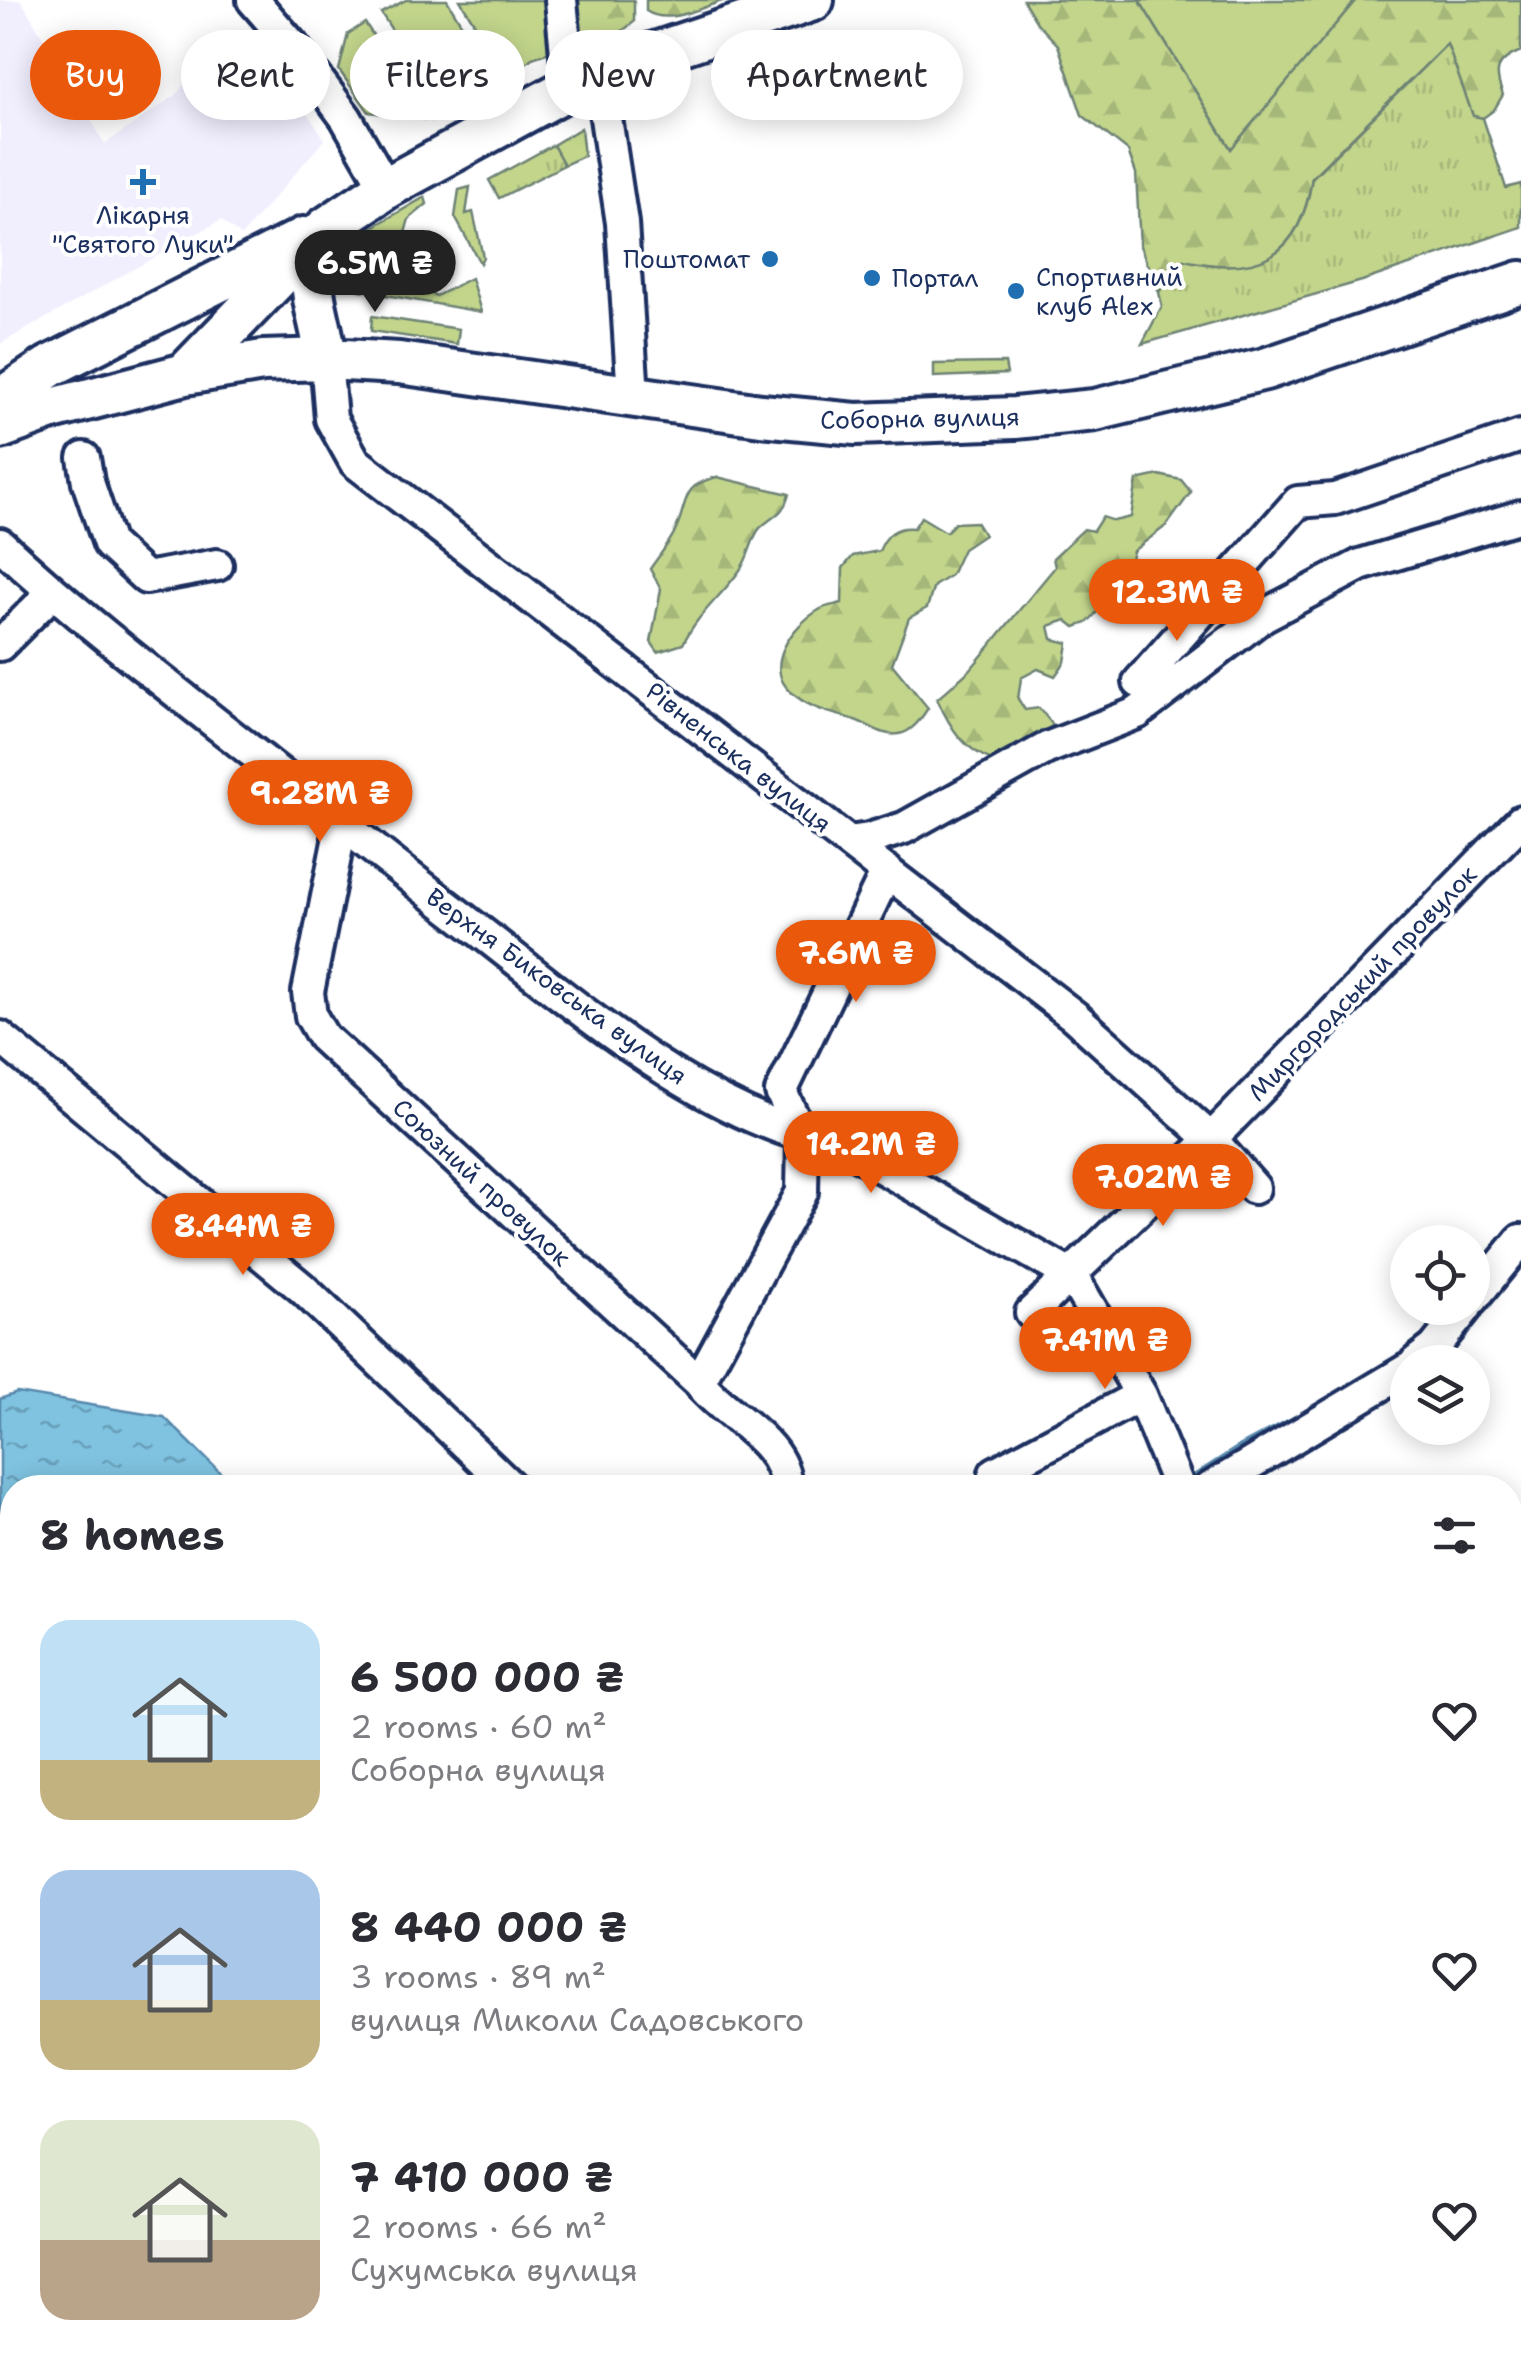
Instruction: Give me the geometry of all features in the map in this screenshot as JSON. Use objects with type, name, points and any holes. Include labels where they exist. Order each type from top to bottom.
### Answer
[{"type":"main road","points":[[691,42],[813,0]]},
{"type":"main road","points":[[0,413],[10,392],[49,367],[326,228],[386,188],[545,100]]},
{"type":"main road","points":[[0,428],[52,409],[185,374],[263,361],[324,341],[311,268],[326,228]]},
{"type":"main road","points":[[185,374],[326,228]]},
{"type":"main road","name":"Соборна вулиця","points":[[324,341],[355,345],[398,363],[761,415],[856,424],[994,420],[1096,410],[1265,369],[1521,282]]},
{"type":"street","points":[[252,0],[292,45],[346,118],[386,188]]},
{"type":"street","points":[[562,0],[570,30]]},
{"type":"street","points":[[595,120],[622,223],[634,396]]},
{"type":"street","name":"Рівненська вулиця","points":[[324,341],[331,420],[355,462],[849,842],[904,828],[1047,748],[1137,712],[1263,616],[1360,565],[1521,516]]},
{"type":"street","points":[[1139,682],[1298,502],[1335,499],[1521,436]]},
{"type":"street","points":[[84,458],[108,544],[146,578],[217,565]]},
{"type":"street","name":"Верхня Биковська вулиця","points":[[0,544],[52,593],[338,821],[562,996],[689,1085],[803,1138],[842,1145],[1072,1276]]},
{"type":"street","points":[[0,645],[52,593]]},
{"type":"street","name":"Союзний провулок","points":[[338,821],[338,842],[308,992],[311,1016],[323,1036],[699,1382],[713,1400],[771,1448],[786,1468],[786,1475]]},
{"type":"street","name":"Миргородський провулок","points":[[1031,1312],[1211,1139],[1521,821]]},
{"type":"street","points":[[849,842],[1074,1016],[1211,1139],[1254,1188]]},
{"type":"street","points":[[699,1382],[802,1192],[803,1138],[780,1092],[887,871]]},
{"type":"street","points":[[0,1037],[302,1288],[498,1475]]},
{"type":"street","points":[[1490,1278],[1521,1240]]},
{"type":"street","points":[[1072,1276],[1141,1395],[1174,1475]]},
{"type":"street","points":[[1436,1345],[1452,1325]]},
{"type":"street","points":[[1232,1475],[1390,1380]]},
{"type":"street","points":[[995,1473],[1141,1395]]},
{"type":"shaded area","name":"Лікарня \"Святого Луки\"","points":[[0,0],[21,0],[38,30],[30,30],[30,120],[91,120],[105,144],[140,120],[161,120],[161,105],[181,88],[181,120],[312,120],[325,139],[241,236],[221,220],[0,344]]},
{"type":"green space","points":[[406,0],[447,0],[465,30],[392,30],[381,13]]},
{"type":"green space","points":[[460,0],[550,0],[554,30],[545,30],[545,54],[525,64],[525,30],[478,30]]},
{"type":"green space","points":[[569,0],[634,0],[634,22],[624,30],[572,30]]},
{"type":"green space","points":[[646,0],[725,0],[664,17],[646,11]]},
{"type":"green space","points":[[1023,0],[1139,0],[1231,149],[1356,0],[1521,0],[1521,51],[1499,68],[1503,95],[1494,110],[1483,118],[1473,116],[1446,45],[1312,177],[1298,226],[1286,243],[1255,263],[1234,266],[1184,261],[1159,292],[1140,246],[1136,173],[1128,151],[1082,115],[1058,45],[1037,23]]},
{"type":"green space","points":[[1139,0],[1356,0],[1231,149]]},
{"type":"green space","points":[[350,33],[350,85],[339,70]]},
{"type":"green space","points":[[1447,44],[1473,116],[1483,118],[1506,188],[1521,184],[1521,227],[1362,281],[1142,344],[1162,306],[1159,292],[1184,260],[1234,265],[1272,255],[1298,227],[1312,178]]},
{"type":"green space","points":[[581,128],[584,156],[564,165],[553,145]]},
{"type":"green space","points":[[553,145],[564,165],[499,198],[489,180]]},
{"type":"green space","points":[[470,187],[466,214],[473,212],[483,257],[480,263],[455,217],[459,190]]},
{"type":"green space","points":[[425,197],[427,204],[409,219],[405,233],[366,261],[359,247],[361,234]]},
{"type":"green space","points":[[347,246],[356,256],[342,263],[341,269],[365,284],[365,291],[341,286],[332,276],[336,258]]},
{"type":"green space","points":[[374,268],[385,288],[410,293],[420,287],[436,296],[471,278],[481,312],[374,293]]},
{"type":"green space","points":[[372,316],[459,329],[457,344],[371,331]]},
{"type":"green space","points":[[1005,363],[1007,374],[934,377],[934,364]]},
{"type":"green space","points":[[1159,475],[1181,480],[1191,492],[1167,525],[1133,551],[1126,579],[1104,590],[1097,612],[1087,623],[1075,627],[1066,620],[1049,626],[1052,639],[1068,643],[1065,662],[1055,676],[1038,669],[1021,678],[1018,699],[1025,710],[1039,708],[1053,725],[1025,748],[994,761],[974,750],[953,729],[937,699],[970,670],[1055,567],[1053,558],[1084,529],[1093,531],[1102,517],[1114,521],[1131,517],[1137,480]]},
{"type":"green space","points":[[717,477],[789,494],[787,501],[757,532],[740,570],[695,623],[683,644],[658,652],[651,642],[661,589],[650,569],[673,534],[691,490]]},
{"type":"green space","points":[[921,517],[946,532],[955,523],[976,522],[984,535],[963,549],[951,575],[934,586],[927,608],[909,618],[892,664],[928,708],[908,731],[887,734],[798,698],[783,682],[780,659],[800,625],[821,609],[842,603],[843,568],[853,556],[879,551],[892,533],[914,528]]},
{"type":"water","points":[[17,1393],[164,1417],[223,1475],[0,1475],[0,1399]]},
{"type":"waterway","points":[[1197,1475],[1322,1404]]},
{"type":"place","name":"Лікарня \"Святого Луки\"","points":[[143,182]]},
{"type":"place","name":"Поштомат","points":[[770,259]]},
{"type":"place","name":"Портал","points":[[872,278]]},
{"type":"place","name":"Спортивний клуб Alex","points":[[1016,291]]}]
